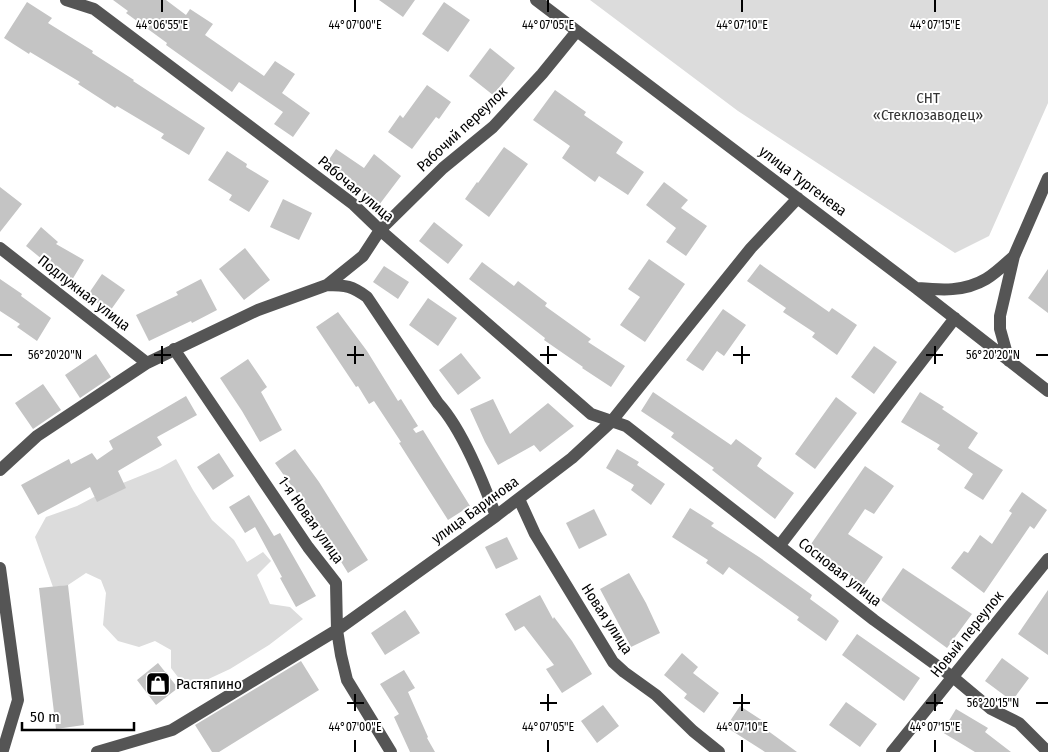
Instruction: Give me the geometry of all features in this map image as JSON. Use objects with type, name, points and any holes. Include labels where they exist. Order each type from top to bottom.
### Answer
[{"type":"street","name":"Рабочая улица","points":[[66,0],[94,9],[353,204],[383,228],[591,414],[611,422]]},
{"type":"street","name":"улица Тургенева","points":[[536,0],[916,288],[1048,391]]},
{"type":"street","name":"Рабочий переулок","points":[[328,285],[363,256],[383,228],[443,168],[493,127],[542,74],[577,31]]},
{"type":"street","points":[[1009,361],[1000,329],[1000,316],[1014,256],[1048,178]]},
{"type":"street","name":"улица Баринова","points":[[96,752],[172,730],[337,630],[496,516],[572,458],[611,422],[751,248],[798,198]]},
{"type":"street","name":"Подлужная улица","points":[[0,248],[147,363]]},
{"type":"street","points":[[916,288],[947,291],[968,287],[986,279],[1014,256]]},
{"type":"street","points":[[0,470],[37,436],[147,363],[258,310],[328,285],[344,285],[355,287],[367,297],[432,395],[449,415],[485,486],[496,516]]},
{"type":"street","points":[[780,545],[955,318]]},
{"type":"street","name":"1-я Новая улица","points":[[174,349],[308,547],[336,583],[337,630],[347,680],[391,752]]},
{"type":"street","name":"Сосновая улица","points":[[611,422],[626,426],[874,620],[954,678],[991,709],[1019,723],[1048,752]]},
{"type":"street","name":"Новая улица","points":[[519,499],[535,534],[613,662],[656,695],[719,752]]},
{"type":"street","name":"Новый переулок","points":[[892,752],[954,678],[1048,559]]},
{"type":"street","points":[[0,568],[18,700],[1,752]]},
{"type":"green space","name":"СНТ «Стеклозаводец»","points":[[590,0],[1048,0],[1048,103],[989,236],[955,253],[738,111]]},
{"type":"green space","points":[[176,459],[212,520],[234,540],[247,562],[263,552],[271,561],[257,575],[270,604],[290,607],[303,619],[269,645],[230,669],[187,689],[171,668],[171,650],[155,641],[139,647],[118,641],[103,625],[106,593],[101,580],[86,573],[68,585],[53,587],[35,537],[46,517],[77,506],[113,487],[160,468]]},
{"type":"building","points":[[113,0],[166,0],[186,15],[190,9],[213,24],[205,35],[264,76],[275,61],[295,74],[282,93],[310,113],[293,137],[274,124],[283,112],[239,82],[232,92],[166,45],[167,43],[126,13],[128,11]]},
{"type":"building","points":[[379,0],[415,0],[403,17]]},
{"type":"building","points":[[27,2],[52,18],[48,23],[93,51],[92,53],[205,128],[189,155],[161,138],[164,134],[117,106],[115,108],[78,84],[80,82],[4,38]]},
{"type":"building","points":[[444,2],[470,20],[448,52],[422,34]]},
{"type":"building","points":[[490,48],[515,68],[493,95],[469,76]]},
{"type":"building","points":[[427,85],[451,102],[439,119],[436,117],[412,149],[388,132],[400,115],[403,118]]},
{"type":"building","points":[[555,90],[586,112],[584,115],[623,142],[616,153],[644,172],[628,195],[599,176],[595,182],[562,158],[570,146],[533,120]]},
{"type":"building","points":[[504,147],[528,164],[489,217],[465,199]]},
{"type":"building","points":[[336,149],[364,168],[374,154],[401,176],[379,205],[326,164]]},
{"type":"building","points":[[227,151],[247,164],[246,167],[269,181],[249,212],[229,200],[232,195],[208,180]]},
{"type":"building","points":[[664,182],[688,200],[681,208],[707,226],[686,256],[666,242],[676,228],[646,205]]},
{"type":"building","points":[[0,187],[22,204],[0,232]]},
{"type":"building","points":[[283,199],[312,213],[299,240],[270,227]]},
{"type":"building","points":[[434,222],[463,245],[448,264],[419,241]]},
{"type":"building","points":[[41,227],[58,242],[56,244],[84,260],[72,280],[54,269],[26,246]]},
{"type":"building","points":[[245,248],[270,280],[244,300],[219,269]]},
{"type":"building","points":[[649,259],[685,284],[645,342],[620,325],[640,297],[628,289]]},
{"type":"building","points":[[482,262],[514,286],[518,281],[547,303],[545,306],[591,339],[588,342],[625,366],[611,387],[544,340],[545,338],[469,279]]},
{"type":"building","points":[[760,264],[829,312],[832,308],[857,325],[837,355],[812,337],[815,333],[783,312],[786,308],[747,281]]},
{"type":"building","points":[[384,266],[409,282],[398,299],[373,282]]},
{"type":"building","points":[[1048,269],[1048,313],[1028,298]]},
{"type":"building","points":[[102,274],[125,290],[110,311],[87,296]]},
{"type":"building","points":[[0,279],[51,318],[37,341],[17,327],[20,324],[0,311]]},
{"type":"building","points":[[201,279],[217,310],[149,341],[136,315],[178,295],[176,292]]},
{"type":"building","points":[[428,298],[457,318],[438,346],[409,325]]},
{"type":"building","points":[[723,309],[746,325],[724,356],[717,351],[703,371],[686,360]]},
{"type":"building","points":[[338,312],[367,351],[398,401],[401,399],[418,426],[413,429],[416,433],[423,430],[470,506],[448,520],[374,401],[369,404],[316,327]]},
{"type":"building","points":[[874,346],[897,362],[874,394],[851,377]]},
{"type":"building","points":[[461,353],[481,378],[458,395],[439,370]]},
{"type":"building","points":[[96,354],[111,377],[80,398],[65,375]]},
{"type":"building","points":[[248,359],[267,387],[261,392],[282,430],[260,442],[220,378]]},
{"type":"building","points":[[43,384],[61,410],[33,429],[15,403]]},
{"type":"building","points":[[653,392],[731,445],[736,439],[762,458],[757,466],[794,493],[775,519],[712,470],[714,468],[671,437],[674,433],[641,411]]},
{"type":"building","points":[[920,392],[944,407],[942,409],[978,433],[968,448],[1003,470],[983,500],[964,488],[973,474],[937,449],[940,445],[901,422]]},
{"type":"building","points":[[186,396],[197,415],[157,437],[162,445],[118,471],[126,488],[97,502],[90,487],[38,515],[21,485],[69,459],[71,464],[92,453],[97,460],[113,449],[109,441]]},
{"type":"building","points":[[836,397],[857,413],[815,469],[795,454]]},
{"type":"building","points":[[493,399],[510,434],[548,403],[574,426],[540,452],[534,445],[498,465],[470,409]]},
{"type":"building","points":[[295,449],[319,482],[368,560],[348,573],[300,495],[275,463]]},
{"type":"building","points":[[617,449],[639,462],[637,465],[665,484],[651,505],[631,490],[634,485],[606,468]]},
{"type":"building","points":[[219,453],[234,476],[213,490],[197,467]]},
{"type":"building","points":[[865,466],[894,486],[874,514],[865,509],[848,534],[883,557],[863,586],[809,547]]},
{"type":"building","points":[[1022,492],[1047,510],[1034,529],[1030,526],[984,593],[951,568],[964,551],[968,553],[980,535],[992,544],[1012,513],[1009,511]]},
{"type":"building","points":[[249,495],[274,536],[280,533],[316,596],[296,607],[255,527],[245,533],[229,507]]},
{"type":"building","points":[[690,508],[714,523],[711,526],[812,595],[810,599],[836,618],[839,621],[826,641],[797,620],[799,617],[729,567],[723,575],[706,563],[708,560],[672,537]]},
{"type":"building","points":[[594,509],[607,535],[579,549],[566,523]]},
{"type":"building","points":[[507,537],[518,559],[496,569],[485,547]]},
{"type":"building","points":[[903,568],[972,614],[947,648],[881,600]]},
{"type":"building","points":[[629,573],[660,633],[631,647],[600,589]]},
{"type":"building","points":[[68,585],[84,725],[56,729],[39,588]]},
{"type":"building","points":[[1048,590],[1048,655],[1018,634]]},
{"type":"building","points":[[540,595],[553,619],[554,617],[572,641],[592,674],[562,693],[546,669],[554,665],[524,626],[515,631],[505,614]]},
{"type":"building","points":[[405,610],[420,633],[385,655],[371,633]]},
{"type":"building","points":[[857,634],[920,678],[904,701],[842,655]]},
{"type":"building","points":[[682,653],[698,667],[693,673],[719,693],[704,713],[684,698],[687,694],[664,675]]},
{"type":"building","points":[[1002,658],[1029,678],[1012,701],[985,681]]},
{"type":"building","points":[[301,661],[319,690],[219,752],[212,752],[195,725]]},
{"type":"building","name":"Растяпино","points":[[158,663],[178,688],[156,705],[137,680]]},
{"type":"building","points":[[404,670],[415,688],[408,692],[427,738],[435,752],[410,752],[394,717],[399,714],[380,684]]},
{"type":"building","points":[[846,702],[877,724],[860,747],[829,725]]},
{"type":"building","points":[[603,705],[619,726],[597,743],[581,721]]},
{"type":"building","points":[[740,706],[763,721],[760,725],[797,752],[765,752],[726,727]]},
{"type":"building","points":[[956,709],[988,728],[985,732],[1011,752],[975,752],[942,732]]},
{"type":"place","name":"Растяпино","points":[[158,684]]}]
